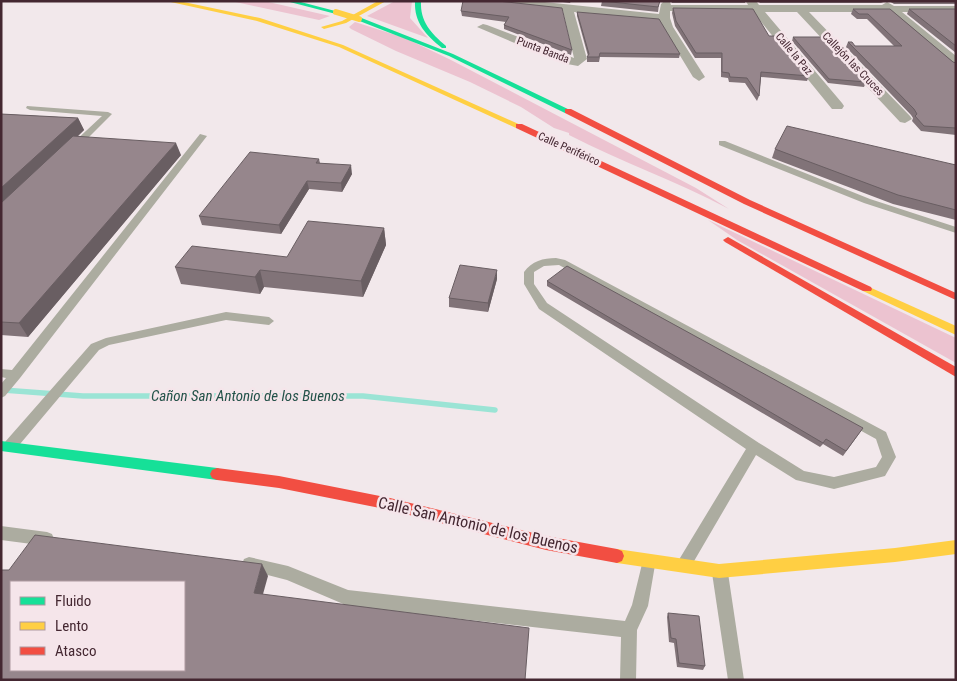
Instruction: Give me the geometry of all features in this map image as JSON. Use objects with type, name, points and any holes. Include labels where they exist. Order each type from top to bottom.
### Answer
[{"type":"main road","name":"Calle Periférico","points":[[169,1],[258,20],[324,40],[607,166],[956,332]]},
{"type":"main road","points":[[216,1],[315,25],[352,38]]},
{"type":"main road","points":[[289,1],[336,12],[405,35],[566,110],[719,189],[956,297]]},
{"type":"main road","points":[[315,25],[334,19],[367,1]]},
{"type":"main road","points":[[315,25],[344,22],[384,1]]},
{"type":"main road","points":[[418,1],[417,13],[422,27],[456,58]]},
{"type":"main road","points":[[529,117],[571,150]]},
{"type":"main road","points":[[607,166],[705,226]]},
{"type":"main road","points":[[721,236],[786,276],[956,373]]},
{"type":"main road","name":"Calle San Antonio de los Buenos","points":[[6,446],[279,482],[390,504],[546,543],[648,562],[719,571],[895,555],[956,547]]},
{"type":"street","points":[[502,1],[568,8],[665,9],[754,5],[800,9],[832,5],[892,9],[956,9]]},
{"type":"street","points":[[882,1],[956,63]]},
{"type":"street","name":"Calle la Paz","points":[[754,5],[837,106]]},
{"type":"street","name":"Punta Banda","points":[[483,27],[566,60],[578,62],[581,59],[568,8]]},
{"type":"street","points":[[665,9],[667,27],[700,77]]},
{"type":"street","name":"Callejón las Cruces","points":[[800,9],[905,119]]},
{"type":"lane","points":[[30,108],[108,114],[65,155]]},
{"type":"lane","points":[[1,393],[203,136]]},
{"type":"lane","points":[[722,143],[867,201],[956,230]]},
{"type":"lane","points":[[543,261],[561,262],[881,436],[890,456],[880,472],[834,483],[801,476],[754,447],[543,306],[530,286],[528,278],[530,271],[543,261]]},
{"type":"lane","points":[[6,446],[40,411],[95,347],[106,342],[226,316],[269,321]]},
{"type":"lane","points":[[1,373],[16,375]]},
{"type":"lane","points":[[683,567],[754,447]]},
{"type":"lane","points":[[1,533],[61,541]]},
{"type":"lane","points":[[628,680],[629,630],[640,606],[648,562]]},
{"type":"lane","points":[[239,563],[268,567],[288,573],[348,598],[629,630]]},
{"type":"lane","points":[[719,571],[736,680]]},
{"type":"shaded area","points":[[231,1],[264,1],[330,16],[319,20]]},
{"type":"shaded area","points":[[395,1],[412,1],[410,18],[428,38],[367,16]]},
{"type":"shaded area","points":[[355,22],[405,38],[449,59],[696,188],[729,209],[689,189],[589,145],[569,135],[569,133],[554,128],[521,107],[470,82],[396,51],[351,29],[349,27]]},
{"type":"shaded area","points":[[708,220],[956,338],[956,363],[737,240]]},
{"type":"building","points":[[463,1],[498,1],[562,8],[572,50],[504,25],[509,17],[461,11]]},
{"type":"building","points":[[602,1],[660,1],[658,7]]},
{"type":"building","points":[[673,8],[753,9],[769,36],[776,36],[809,76],[761,72],[759,96],[747,78],[730,77],[729,73],[722,72],[722,53],[696,53],[676,21]]},
{"type":"building","points":[[853,9],[890,9],[956,63],[956,128],[924,126],[915,116],[917,114],[914,109],[848,42],[852,42],[855,46],[902,46],[868,14],[859,14]]},
{"type":"building","points":[[909,9],[956,9],[956,46]]},
{"type":"building","points":[[577,12],[659,19],[680,54],[600,53],[599,57],[587,57],[589,54]]},
{"type":"building","points":[[793,37],[822,37],[866,82],[829,79]]},
{"type":"building","points":[[1,114],[78,118],[1,188]]},
{"type":"building","points":[[787,126],[956,165],[956,210],[898,195],[775,149]]},
{"type":"building","points":[[73,136],[176,143],[19,323],[1,322],[1,203]]},
{"type":"building","points":[[250,152],[319,159],[316,163],[351,165],[341,183],[307,181],[279,225],[199,216]]},
{"type":"building","points":[[308,221],[384,228],[361,281],[260,270],[255,277],[175,267],[192,246],[287,257]]},
{"type":"building","points":[[460,265],[497,270],[488,303],[449,298]]},
{"type":"building","points":[[567,266],[863,428],[846,451],[826,439],[823,443],[547,281]]},
{"type":"building","points":[[35,535],[262,564],[254,593],[529,628],[525,680],[1,680],[1,570],[9,570]]},
{"type":"building","points":[[668,613],[699,616],[705,666],[679,663],[676,639],[671,638]]},
{"type":"waterway","name":"Cañon San Antonio de los Buenos","points":[[3,390],[83,396],[363,396],[495,410]]},
{"type":"traffic: fast","points":[[289,1],[336,12]]},
{"type":"traffic: fast","points":[[418,1],[421,22],[428,33],[444,47]]},
{"type":"traffic: fast","points":[[359,19],[451,55],[568,111]]},
{"type":"traffic: fast","points":[[1,446],[217,474]]},
{"type":"traffic: slow","points":[[169,1],[258,19],[341,46],[519,126]]},
{"type":"traffic: slow","points":[[324,27],[344,22],[383,1]]},
{"type":"traffic: slow","points":[[336,12],[359,19]]},
{"type":"traffic: slow","points":[[867,289],[956,331]]},
{"type":"traffic: slow","points":[[617,556],[719,571],[895,555],[956,547]]},
{"type":"traffic: jam","points":[[568,111],[747,202],[956,297]]},
{"type":"traffic: jam","points":[[519,126],[867,289]]},
{"type":"traffic: jam","points":[[728,240],[956,373]]},
{"type":"traffic: jam","points":[[217,474],[279,482],[390,504],[546,543],[617,556]]}]
